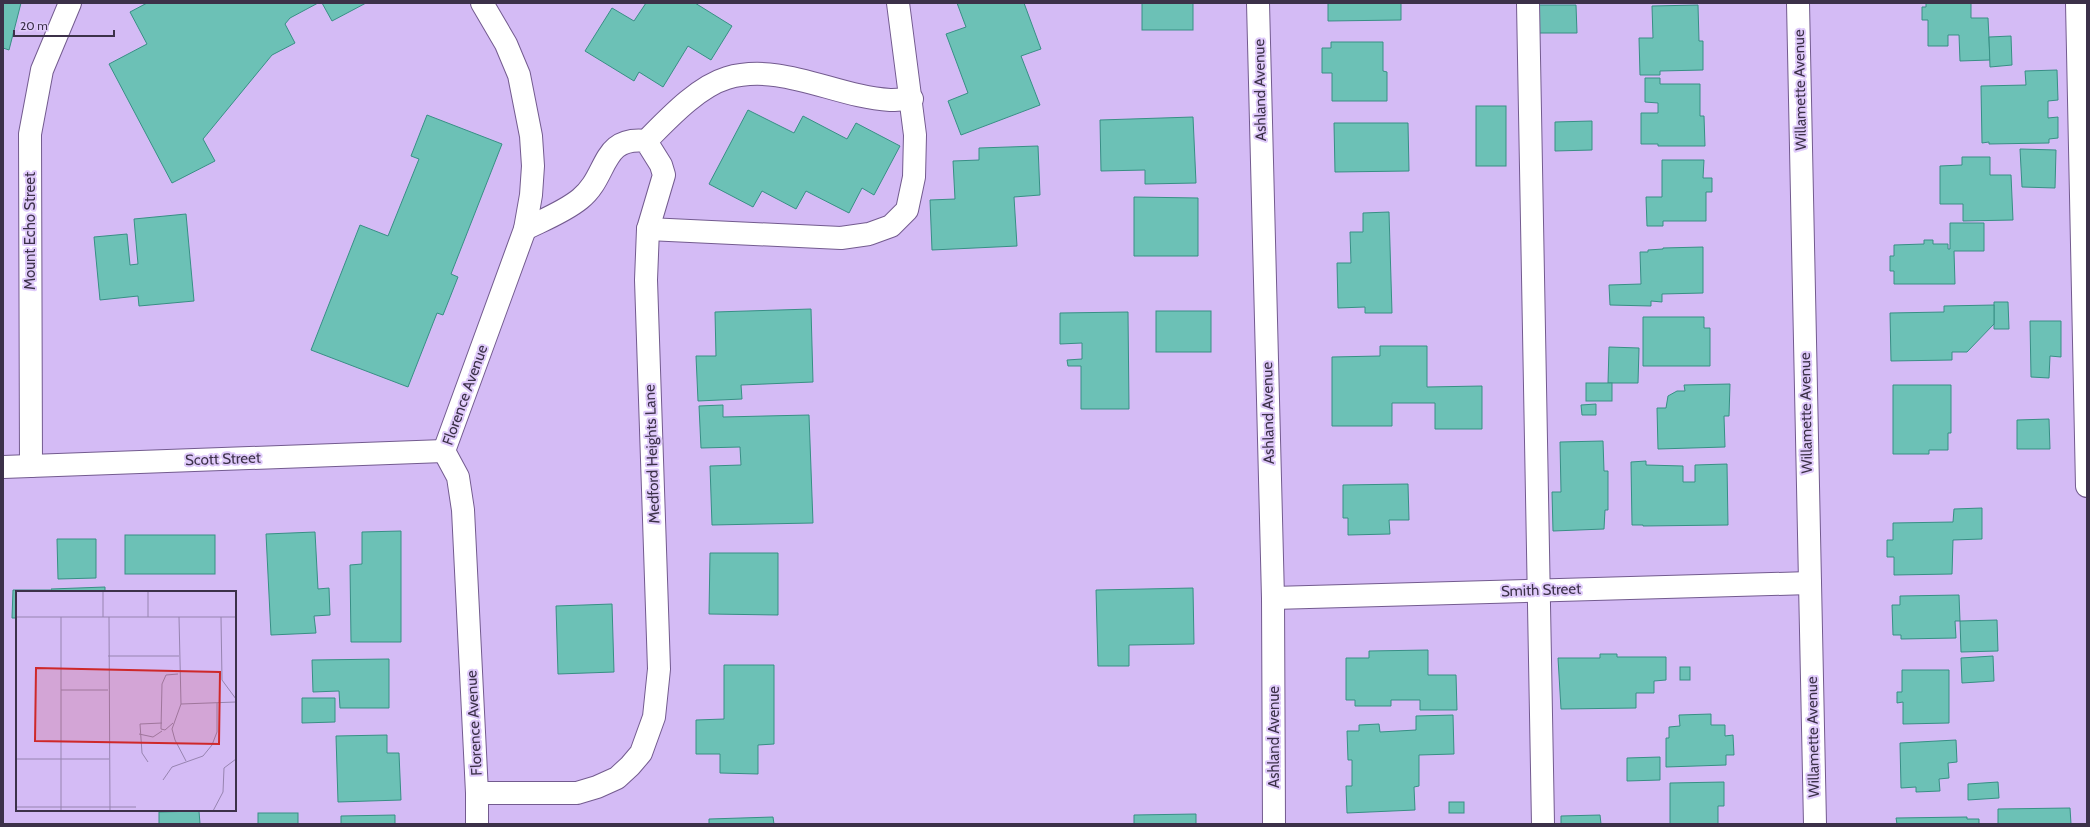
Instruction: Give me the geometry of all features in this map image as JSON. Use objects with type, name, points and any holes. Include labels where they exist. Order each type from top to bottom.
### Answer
[{"type":"street","name":"Mount Echo Street","points":[[31,466],[30,134],[42,70],[70,3]]},
{"type":"street","name":"Florence Avenue","points":[[477,824],[477,794],[463,510],[458,477],[444,451],[525,229],[533,166],[531,136],[519,75],[506,44],[482,3]]},
{"type":"street","points":[[648,229],[841,238],[869,234],[891,226],[906,210],[914,177],[915,134],[912,99],[898,3]]},
{"type":"street","name":"Ashland Avenue","points":[[1258,3],[1273,598],[1274,824]]},
{"type":"street","points":[[1528,3],[1543,824]]},
{"type":"street","name":"Willamette Avenue","points":[[1798,3],[1815,824]]},
{"type":"street","points":[[2077,3],[2087,486]]},
{"type":"street","points":[[525,229],[579,200],[594,186],[615,146],[632,140],[646,141],[698,94],[726,78],[753,74],[782,77],[864,96],[890,100],[912,99]]},
{"type":"street","name":"Medford Heights Lane","points":[[477,794],[577,793],[597,788],[617,778],[630,766],[640,753],[654,717],[659,669],[646,280],[648,229],[651,213],[658,198],[664,175],[661,164],[646,141]]},
{"type":"street","name":"Scott Street","points":[[3,467],[444,451]]},
{"type":"street","name":"Smith Street","points":[[1273,598],[1810,583]]},
{"type":"building","points":[[3,3],[21,3],[9,50],[3,48]]},
{"type":"building","points":[[147,3],[318,3],[290,18],[285,24],[295,43],[272,55],[203,139],[215,161],[172,183],[109,64],[147,44],[130,12]]},
{"type":"building","points":[[322,3],[366,3],[332,21]]},
{"type":"building","points":[[646,3],[695,3],[732,26],[711,60],[688,46],[663,87],[639,72],[634,81],[585,51],[612,8],[634,21]]},
{"type":"building","points":[[957,3],[1024,3],[1041,49],[1021,56],[1040,105],[961,135],[948,101],[968,93],[946,34],[966,27]]},
{"type":"building","points":[[1142,3],[1193,3],[1193,30],[1142,30]]},
{"type":"building","points":[[1328,3],[1401,3],[1401,20],[1328,21]]},
{"type":"building","points":[[1926,3],[1971,3],[1971,18],[1988,18],[1990,60],[1960,61],[1959,35],[1948,35],[1948,46],[1928,46],[1928,20],[1922,20],[1922,7],[1926,7]]},
{"type":"building","points":[[1539,5],[1576,5],[1577,33],[1539,33]]},
{"type":"building","points":[[1698,5],[1699,41],[1703,41],[1703,70],[1660,71],[1660,75],[1640,75],[1639,38],[1653,38],[1652,6]]},
{"type":"building","points":[[2011,36],[2012,65],[1990,67],[1989,37]]},
{"type":"building","points":[[1331,42],[1383,42],[1383,71],[1387,72],[1387,101],[1332,101],[1332,73],[1322,73],[1322,48],[1331,48]]},
{"type":"building","points":[[2057,70],[2058,100],[2048,101],[2048,118],[2058,117],[2058,138],[2049,139],[2049,143],[1982,143],[1981,86],[2026,85],[2025,71]]},
{"type":"building","points":[[1645,78],[1660,78],[1660,84],[1700,84],[1700,116],[1704,116],[1705,146],[1658,146],[1658,144],[1641,144],[1641,113],[1658,113],[1658,103],[1645,102]]},
{"type":"building","points":[[1476,106],[1506,106],[1506,166],[1476,166]]},
{"type":"building","points":[[748,110],[794,133],[803,116],[847,139],[856,123],[900,146],[874,195],[862,188],[849,213],[806,191],[796,209],[762,191],[753,207],[709,184]]},
{"type":"building","points":[[427,115],[502,144],[451,274],[458,277],[443,315],[437,313],[408,387],[311,350],[360,225],[388,236],[419,159],[411,156]]},
{"type":"building","points":[[1193,117],[1196,183],[1145,184],[1145,170],[1101,171],[1100,120]]},
{"type":"building","points":[[1592,121],[1592,150],[1555,151],[1555,122]]},
{"type":"building","points":[[1334,123],[1408,123],[1409,171],[1335,172]]},
{"type":"building","points":[[1038,146],[1040,195],[1014,197],[1017,246],[932,250],[930,200],[955,199],[953,161],[979,160],[979,148]]},
{"type":"building","points":[[2020,149],[2056,150],[2055,188],[2022,187]]},
{"type":"building","points":[[1962,157],[1990,157],[1990,175],[2011,175],[2013,220],[1963,221],[1963,204],[1940,204],[1940,166],[1962,165]]},
{"type":"building","points":[[1662,160],[1704,160],[1703,178],[1712,178],[1712,192],[1706,192],[1706,221],[1663,221],[1663,226],[1647,226],[1646,197],[1662,197]]},
{"type":"building","points":[[1134,197],[1198,198],[1198,256],[1134,256]]},
{"type":"building","points":[[1389,212],[1392,313],[1365,313],[1365,307],[1338,308],[1337,263],[1351,263],[1350,232],[1363,232],[1363,213]]},
{"type":"building","points":[[186,214],[194,301],[139,306],[138,296],[100,300],[94,237],[127,234],[130,265],[138,264],[134,219]]},
{"type":"building","points":[[1950,223],[1984,223],[1984,251],[1954,251],[1955,284],[1894,284],[1894,271],[1890,271],[1890,256],[1894,256],[1894,245],[1924,244],[1924,240],[1933,240],[1933,244],[1948,244],[1948,249],[1950,249]]},
{"type":"building","points":[[1703,247],[1703,293],[1662,294],[1662,302],[1651,301],[1651,306],[1610,305],[1609,285],[1641,284],[1640,252],[1648,252],[1648,250],[1663,248]]},
{"type":"building","points":[[1994,302],[2008,302],[2009,329],[1994,329]]},
{"type":"building","points":[[1994,305],[1994,324],[1967,352],[1952,352],[1952,360],[1891,361],[1890,313],[1944,312],[1944,306]]},
{"type":"building","points":[[811,309],[813,382],[741,385],[742,399],[698,401],[696,356],[716,356],[715,312]]},
{"type":"building","points":[[1156,311],[1211,311],[1211,352],[1156,352]]},
{"type":"building","points":[[1128,312],[1129,409],[1081,409],[1081,366],[1068,366],[1067,360],[1082,359],[1082,343],[1060,344],[1060,313]]},
{"type":"building","points":[[1643,317],[1704,317],[1704,328],[1710,328],[1710,366],[1643,366]]},
{"type":"building","points":[[2030,321],[2061,321],[2061,357],[2050,356],[2049,378],[2031,377]]},
{"type":"building","points":[[1380,346],[1427,346],[1427,387],[1482,386],[1482,429],[1435,429],[1435,403],[1392,403],[1392,426],[1332,426],[1332,357],[1380,356]]},
{"type":"building","points":[[1609,347],[1639,348],[1638,383],[1608,383]]},
{"type":"building","points":[[1586,383],[1612,383],[1612,401],[1586,401]]},
{"type":"building","points":[[1730,384],[1729,416],[1724,416],[1725,447],[1658,449],[1657,408],[1666,408],[1668,396],[1677,391],[1685,391],[1684,385]]},
{"type":"building","points":[[1893,385],[1951,385],[1951,433],[1948,433],[1948,450],[1929,450],[1929,454],[1893,454]]},
{"type":"building","points":[[1596,404],[1596,415],[1582,415],[1581,405]]},
{"type":"building","points":[[723,405],[723,417],[809,415],[813,523],[712,525],[710,466],[741,465],[740,447],[701,448],[699,406]]},
{"type":"building","points":[[2049,419],[2050,449],[2017,449],[2017,420]]},
{"type":"building","points":[[1603,441],[1604,471],[1608,471],[1608,510],[1605,510],[1604,529],[1553,531],[1552,492],[1561,492],[1560,442]]},
{"type":"building","points":[[1646,461],[1646,465],[1683,466],[1683,482],[1695,482],[1695,465],[1727,464],[1728,525],[1632,525],[1631,462]]},
{"type":"building","points":[[1408,484],[1409,520],[1389,520],[1390,534],[1348,535],[1348,518],[1343,518],[1343,485]]},
{"type":"building","points":[[1982,508],[1982,539],[1953,540],[1952,574],[1894,575],[1894,557],[1887,557],[1887,540],[1893,540],[1893,523],[1953,522],[1954,509]]},
{"type":"building","points":[[401,531],[401,642],[351,642],[350,565],[362,564],[362,532]]},
{"type":"building","points":[[315,532],[318,589],[329,588],[330,615],[314,616],[316,633],[271,635],[266,534]]},
{"type":"building","points":[[125,535],[215,535],[215,574],[125,574]]},
{"type":"building","points":[[57,539],[96,539],[96,578],[58,579]]},
{"type":"building","points":[[710,553],[778,553],[778,615],[709,614]]},
{"type":"building","points":[[105,587],[105,591],[51,591],[51,589]]},
{"type":"building","points":[[1193,588],[1194,644],[1129,645],[1129,666],[1098,666],[1096,590]]},
{"type":"building","points":[[13,590],[50,590],[16,591],[16,618],[12,618]]},
{"type":"building","points":[[1959,595],[1960,621],[1955,621],[1956,638],[1901,639],[1901,635],[1893,635],[1892,605],[1900,605],[1900,596]]},
{"type":"building","points":[[612,604],[614,672],[558,674],[556,606]]},
{"type":"building","points":[[1997,620],[1998,651],[1961,652],[1960,621]]},
{"type":"building","points":[[1428,650],[1428,675],[1456,675],[1457,710],[1420,710],[1420,700],[1391,700],[1391,706],[1355,706],[1355,700],[1346,700],[1346,658],[1369,658],[1369,651]]},
{"type":"building","points":[[1600,654],[1617,654],[1617,657],[1666,657],[1666,680],[1654,681],[1654,693],[1636,693],[1636,708],[1561,709],[1558,658],[1600,658]]},
{"type":"building","points":[[1993,656],[1994,681],[1962,683],[1961,658]]},
{"type":"building","points":[[389,659],[389,708],[340,708],[339,691],[313,692],[312,660]]},
{"type":"building","points":[[724,665],[774,665],[774,744],[758,745],[758,774],[720,773],[720,754],[696,754],[696,720],[724,719]]},
{"type":"building","points":[[1680,667],[1690,667],[1690,680],[1680,680]]},
{"type":"building","points":[[1902,670],[1949,670],[1949,723],[1903,724],[1903,702],[1897,703],[1897,692],[1902,692]]},
{"type":"building","points":[[302,698],[335,698],[335,722],[302,723]]},
{"type":"building","points":[[1711,714],[1711,725],[1725,725],[1725,736],[1733,735],[1734,755],[1726,755],[1726,765],[1666,767],[1666,738],[1669,738],[1669,727],[1680,726],[1679,715]]},
{"type":"building","points":[[1453,715],[1454,754],[1419,755],[1419,786],[1414,787],[1415,810],[1347,813],[1346,786],[1352,786],[1352,760],[1348,760],[1347,731],[1359,731],[1359,725],[1379,724],[1380,732],[1416,730],[1416,716]]},
{"type":"building","points":[[387,735],[387,753],[399,753],[401,800],[338,802],[336,736]]},
{"type":"building","points":[[1956,740],[1957,762],[1948,763],[1949,778],[1939,779],[1940,791],[1916,792],[1916,787],[1901,788],[1900,743]]},
{"type":"building","points":[[1660,757],[1660,780],[1627,781],[1627,758]]},
{"type":"building","points":[[1724,782],[1724,806],[1718,806],[1718,824],[1670,824],[1670,783]]},
{"type":"building","points":[[1998,782],[1999,798],[1968,800],[1968,784]]},
{"type":"building","points":[[1449,802],[1464,802],[1464,813],[1449,813]]},
{"type":"building","points":[[2070,808],[2071,824],[1998,824],[1998,809]]},
{"type":"building","points":[[199,811],[200,824],[159,824],[159,812]]},
{"type":"building","points":[[258,813],[298,813],[298,824],[258,824]]},
{"type":"building","points":[[1196,814],[1196,824],[1134,824],[1134,815]]},
{"type":"building","points":[[395,815],[395,824],[341,824],[341,816]]},
{"type":"building","points":[[1600,815],[1601,824],[1561,824],[1561,816]]},
{"type":"building","points":[[773,817],[774,824],[709,824],[709,819]]},
{"type":"building","points":[[1967,817],[1967,819],[1979,819],[1979,824],[1897,824],[1896,818]]}]
